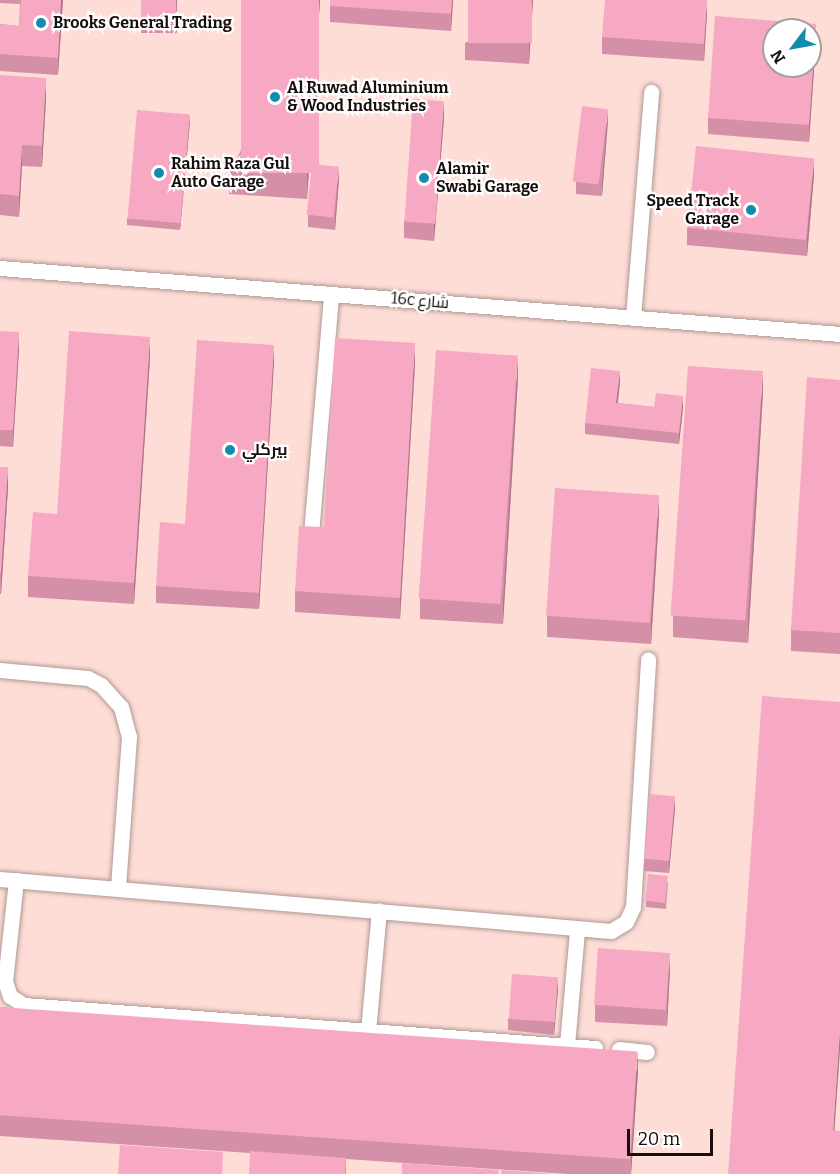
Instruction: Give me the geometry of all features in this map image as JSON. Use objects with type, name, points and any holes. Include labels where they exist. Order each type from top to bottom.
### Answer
[{"type":"lane","points":[[633,318],[651,92]]},
{"type":"lane","name":"16c شارع","points":[[0,268],[840,334]]},
{"type":"lane","points":[[310,546],[331,294]]},
{"type":"lane","points":[[0,879],[577,930],[611,931],[626,922],[633,907],[648,659]]},
{"type":"lane","points":[[0,670],[88,678],[101,685],[121,707],[129,737],[118,888]]},
{"type":"lane","points":[[16,880],[5,981],[10,996],[24,1005],[646,1052]]},
{"type":"lane","points":[[368,1031],[379,911]]},
{"type":"lane","points":[[567,1046],[577,930]]},
{"type":"shaded area","points":[[0,0],[840,0],[840,1174],[0,1174]]},
{"type":"building","name":"Brooks General Trading","points":[[21,0],[61,0],[58,58],[0,54],[0,24],[19,26]]},
{"type":"building","points":[[141,0],[176,0],[176,22],[141,22]]},
{"type":"building","name":"Al Ruwad Aluminium & Wood Industries","points":[[241,0],[319,0],[319,173],[241,173]]},
{"type":"building","points":[[330,0],[452,0],[451,14],[330,6]]},
{"type":"building","points":[[468,0],[532,0],[532,43],[468,43]]},
{"type":"building","points":[[605,0],[707,0],[704,44],[602,37]]},
{"type":"building","points":[[715,16],[762,20],[762,78],[812,78],[809,125],[708,118]]},
{"type":"building","points":[[0,75],[46,78],[42,146],[22,145],[19,196],[0,194]]},
{"type":"building","name":"Alamir Swabi Garage","points":[[413,99],[444,101],[435,224],[404,222]]},
{"type":"building","points":[[582,106],[608,109],[599,185],[573,181]]},
{"type":"building","name":"Rahim Raza Gul Auto Garage","points":[[137,110],[190,115],[180,223],[128,219]]},
{"type":"building","name":"Speed Track Garage","points":[[696,146],[814,158],[806,240],[687,228]]},
{"type":"building","points":[[312,164],[339,167],[334,218],[307,215]]},
{"type":"building","points":[[0,331],[19,332],[13,430],[0,430]]},
{"type":"building","points":[[69,331],[150,337],[134,583],[28,576],[33,512],[57,514]]},
{"type":"building","points":[[335,338],[415,343],[400,598],[295,591],[299,526],[324,527]]},
{"type":"building","name":"بيركلي","points":[[197,340],[274,345],[259,593],[156,586],[160,522],[185,524]]},
{"type":"building","points":[[436,350],[518,356],[500,604],[419,598]]},
{"type":"building","points":[[688,366],[763,371],[745,621],[671,615]]},
{"type":"building","points":[[591,368],[620,371],[616,403],[654,407],[656,393],[683,396],[679,433],[585,423]]},
{"type":"building","points":[[807,377],[840,380],[840,633],[791,630]]},
{"type":"building","points":[[0,467],[8,467],[1,573],[0,573]]},
{"type":"building","points":[[555,488],[659,495],[650,623],[546,616]]},
{"type":"building","points":[[762,696],[840,702],[840,1029],[833,1130],[840,1131],[840,1174],[728,1174]]},
{"type":"building","points":[[650,794],[675,796],[669,861],[644,859]]},
{"type":"building","points":[[648,874],[668,876],[665,903],[645,901]]},
{"type":"building","points":[[598,948],[670,953],[666,1010],[594,1005]]},
{"type":"building","points":[[512,974],[558,977],[555,1022],[509,1019]]},
{"type":"building","points":[[0,1007],[637,1052],[630,1159],[0,1115]]},
{"type":"building","points":[[120,1145],[223,1152],[222,1174],[118,1174]]},
{"type":"building","points":[[250,1151],[346,1158],[345,1174],[249,1174]]},
{"type":"building","points":[[402,1163],[499,1170],[498,1174],[402,1174]]},
{"type":"building","points":[[502,1170],[555,1174],[501,1174]]},
{"type":"place","name":"Brooks General Trading","points":[[41,23]]},
{"type":"place","name":"Al Ruwad Aluminium & Wood Industries","points":[[275,97]]},
{"type":"place","name":"Rahim Raza Gul Auto Garage","points":[[159,173]]},
{"type":"place","name":"Alamir Swabi Garage","points":[[424,178]]},
{"type":"place","name":"Speed Track Garage","points":[[751,210]]},
{"type":"place","name":"بيركلي","points":[[230,450]]}]
